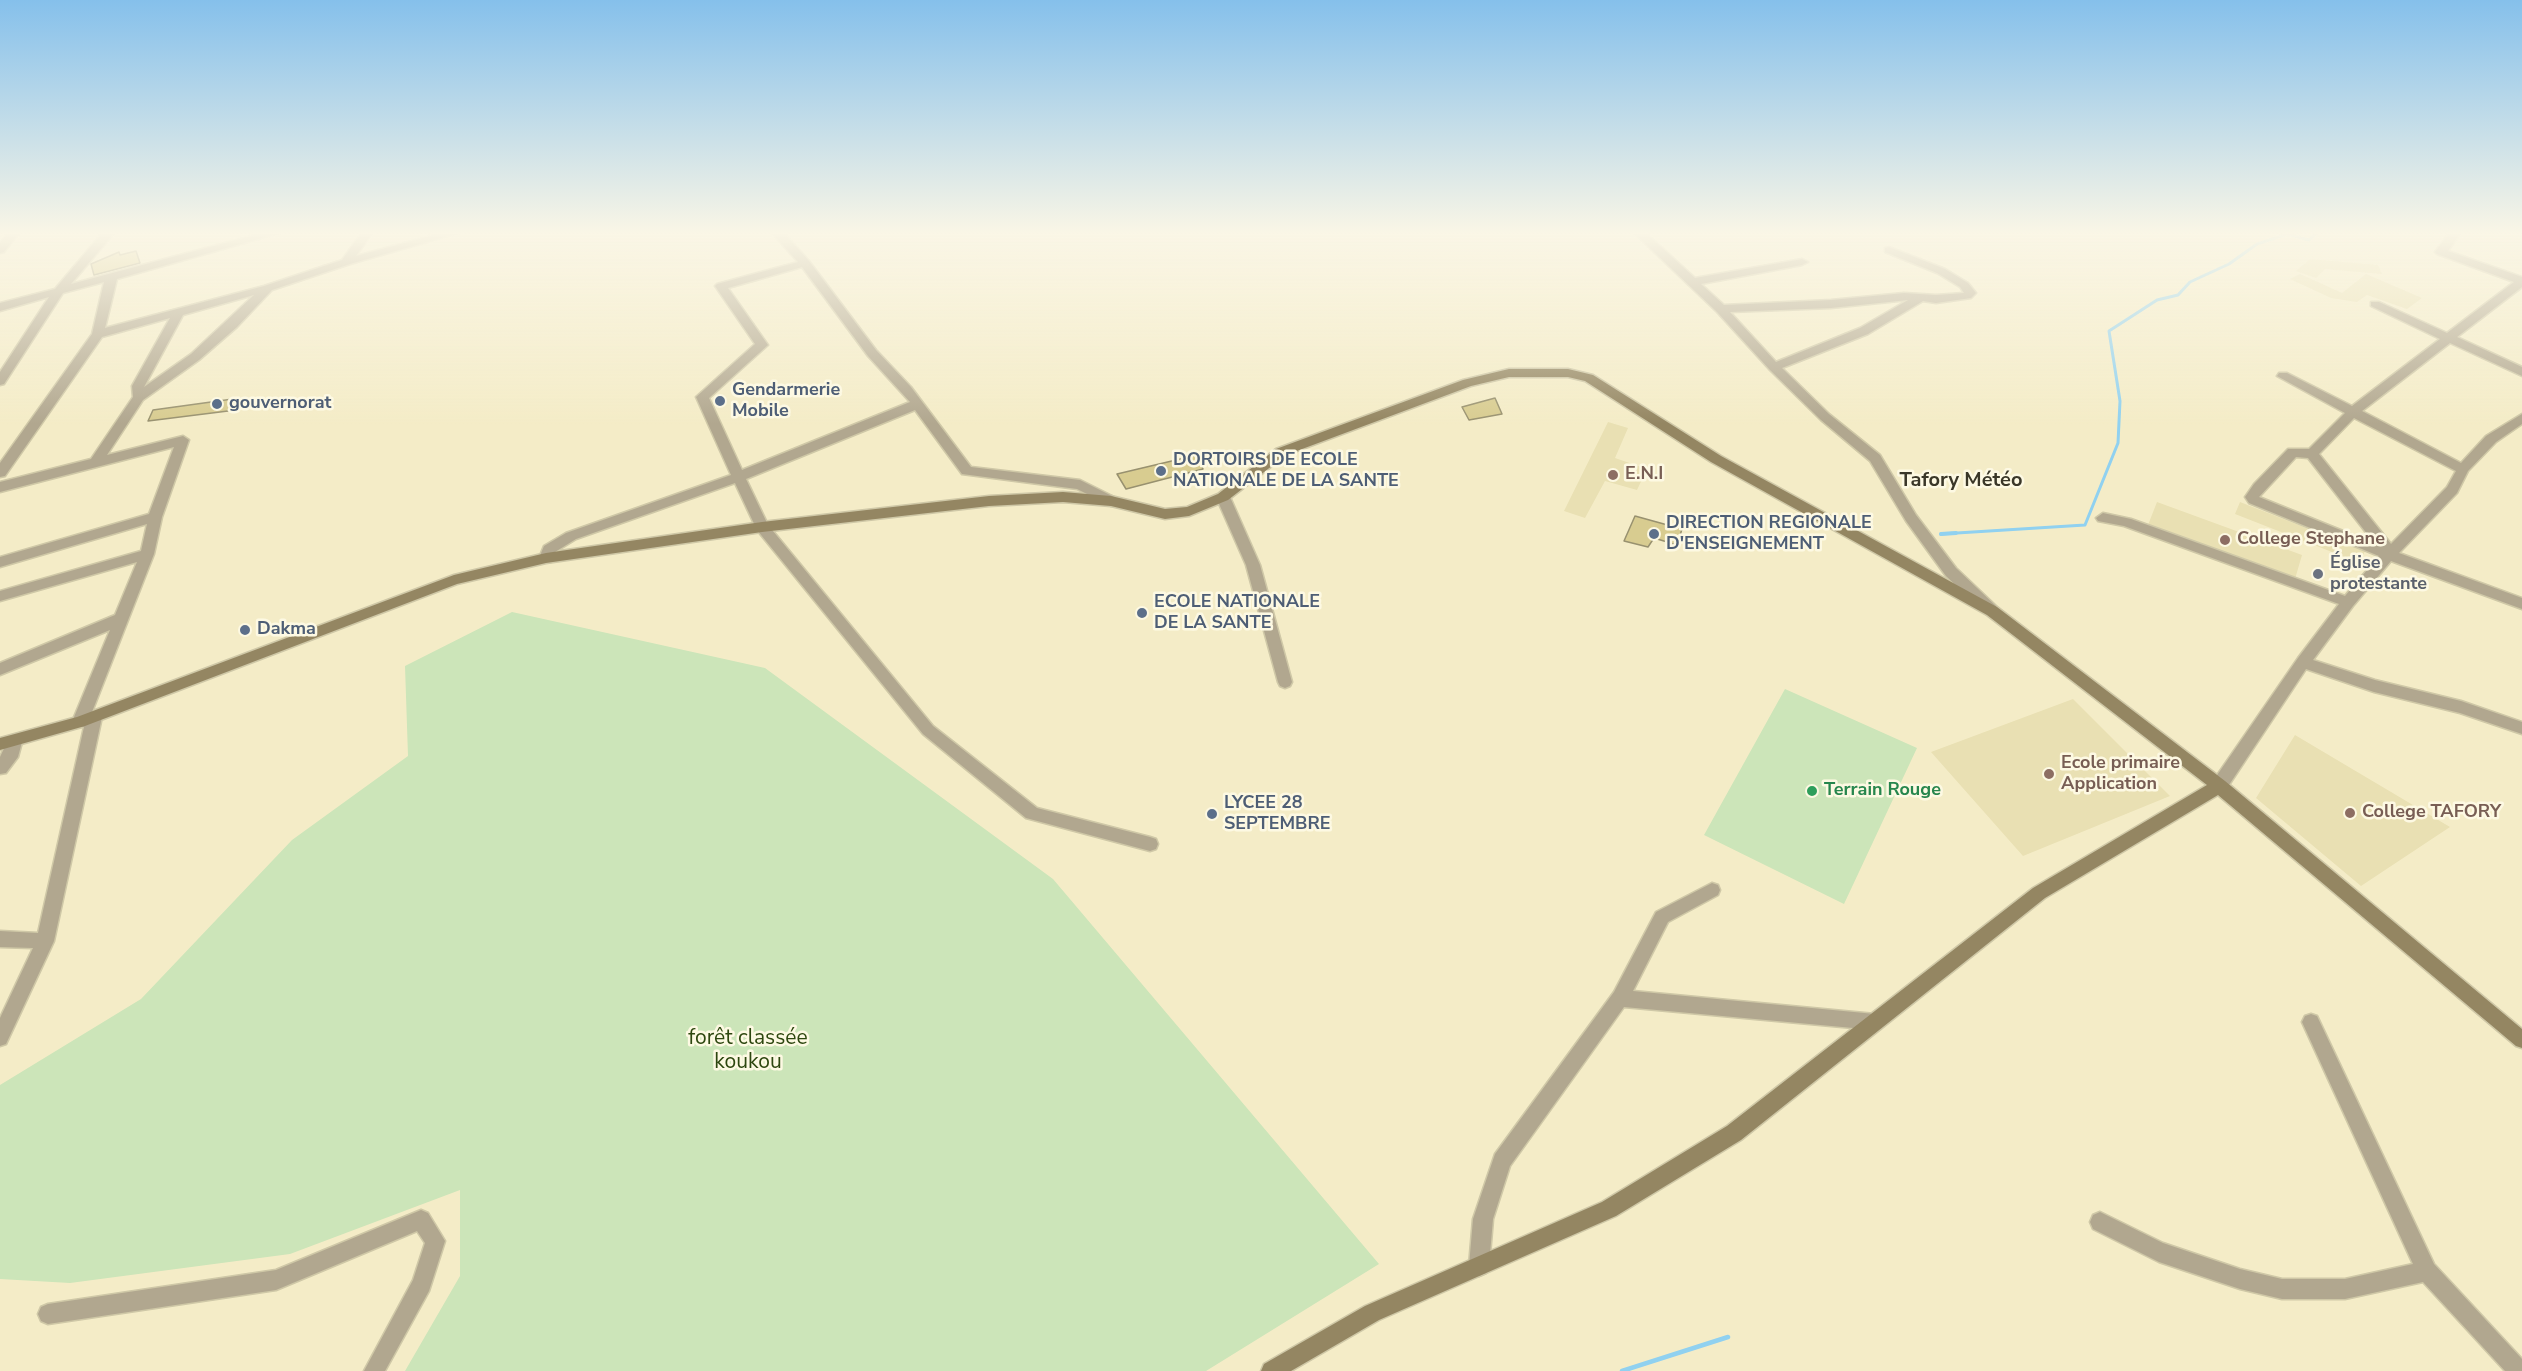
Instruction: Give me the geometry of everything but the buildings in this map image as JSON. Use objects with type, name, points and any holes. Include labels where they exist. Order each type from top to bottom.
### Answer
[{"type":"street","points":[[0,307],[41,296]]},
{"type":"street","points":[[0,381],[56,296]]},
{"type":"street","points":[[0,473],[98,334],[107,296]]},
{"type":"street","points":[[98,334],[239,296]]},
{"type":"street","points":[[95,463],[139,397],[203,350],[260,296]]},
{"type":"street","points":[[729,296],[762,345],[702,398],[762,527],[928,730],[1032,813],[1150,844]]},
{"type":"street","points":[[830,296],[872,353],[917,404],[967,471],[1080,485],[1111,501]]},
{"type":"street","points":[[1707,296],[1773,368],[1825,417],[1875,458],[1911,518],[1951,572],[1992,611],[2219,786],[2522,1040]]},
{"type":"street","points":[[1721,309],[1831,304],[1904,296],[1920,298],[1967,296]]},
{"type":"street","points":[[2312,454],[2353,412],[2502,296]]},
{"type":"street","points":[[1773,368],[1864,331],[1920,298]]},
{"type":"street","points":[[2375,304],[2522,372]]},
{"type":"street","points":[[139,397],[138,386],[180,312]]},
{"type":"street","points":[[0,768],[10,757],[7,743],[87,720],[454,580],[546,558],[762,527],[989,501],[1063,497],[1111,501],[1165,514],[1189,511],[1223,497],[1281,452],[1467,382],[1509,373],[1568,373],[1589,378],[1716,459],[1992,611]]},
{"type":"street","points":[[2283,376],[2463,469]]},
{"type":"street","points":[[546,558],[549,549],[571,536],[739,477],[917,404]]},
{"type":"street","points":[[1271,1371],[1372,1313],[1610,1209],[1734,1133],[2039,893],[2219,786],[2303,663],[2348,602],[2390,554],[2452,490],[2463,469],[2491,439],[2522,418]]},
{"type":"street","points":[[0,487],[183,440],[155,517],[147,554],[121,619],[87,720],[45,941],[0,1038]]},
{"type":"street","points":[[2390,554],[2312,454],[2293,452],[2252,497],[2254,500],[2325,531],[2522,604]]},
{"type":"street","points":[[1223,497],[1253,565],[1285,682]]},
{"type":"street","points":[[0,562],[155,517]]},
{"type":"street","points":[[2103,518],[2126,522],[2348,602]]},
{"type":"street","points":[[0,596],[147,554]]},
{"type":"street","points":[[0,669],[121,619]]},
{"type":"street","points":[[2303,663],[2374,686],[2461,707],[2522,728]]},
{"type":"street","points":[[1479,1266],[1484,1219],[1502,1161],[1620,998],[1662,917],[1712,890]]},
{"type":"street","points":[[0,939],[45,941]]},
{"type":"street","points":[[1620,998],[1875,1022]]},
{"type":"street","points":[[2311,1022],[2427,1271],[2519,1371]]},
{"type":"street","points":[[48,1314],[276,1280],[421,1220],[435,1241],[422,1284],[374,1371]]},
{"type":"street","points":[[2100,1222],[2159,1252],[2240,1280],[2283,1289],[2345,1289],[2427,1271]]},
{"type":"shaded area","points":[[2327,296],[2366,296],[2357,302]]},
{"type":"shaded area","points":[[2370,296],[2417,296],[2422,298],[2407,309]]},
{"type":"shaded area","name":"E.N.I","points":[[1608,422],[1628,428],[1615,458],[1647,469],[1637,490],[1605,481],[1585,518],[1564,511]]},
{"type":"shaded area","name":"College Stephane","points":[[2157,502],[2302,555],[2295,579],[2148,525]]},
{"type":"shaded area","points":[[2240,502],[2365,551],[2360,563],[2235,514]]},
{"type":"shaded area","name":"Ecole primaire Application","points":[[2073,699],[2170,796],[2023,856],[1931,752]]},
{"type":"shaded area","name":"College TAFORY","points":[[2295,735],[2450,827],[2361,886],[2256,798]]},
{"type":"green space","name":"forêt classée koukou","points":[[512,612],[765,668],[1053,879],[1379,1264],[1206,1371],[405,1371],[460,1276],[460,1190],[290,1254],[70,1283],[0,1279],[0,1085],[141,999],[292,840],[408,756],[405,666]]},
{"type":"green space","name":"Terrain Rouge","points":[[1785,689],[1917,748],[1844,904],[1704,835]]},
{"type":"waterway","points":[[1956,533],[1941,534],[2085,525],[2118,443],[2120,401],[2109,331],[2157,300],[2174,296]]},
{"type":"waterway","points":[[1622,1371],[1728,1337]]},
{"type":"place","name":"Gendarmerie Mobile","points":[[720,401]]},
{"type":"place","name":"gouvernorat","points":[[217,404]]},
{"type":"place","name":"DORTOIRS DE ECOLE NATIONALE DE LA SANTE","points":[[1161,471]]},
{"type":"place","name":"E.N.I","points":[[1613,475]]},
{"type":"place","name":"DIRECTION REGIONALE D'ENSEIGNEMENT","points":[[1654,534]]},
{"type":"place","name":"College Stephane","points":[[2225,540]]},
{"type":"place","name":"Église protestante","points":[[2318,574]]},
{"type":"place","name":"ECOLE NATIONALE DE LA SANTE","points":[[1142,613]]},
{"type":"place","name":"Dakma","points":[[245,630]]},
{"type":"place","name":"Ecole primaire Application","points":[[2049,774]]},
{"type":"place","name":"Terrain Rouge","points":[[1812,791]]},
{"type":"place","name":"College TAFORY","points":[[2350,813]]},
{"type":"place","name":"LYCEE 28 SEPTEMBRE","points":[[1212,814]]},
{"type":"district","name":"Tafory Météo","points":[[1961,481]]}]
